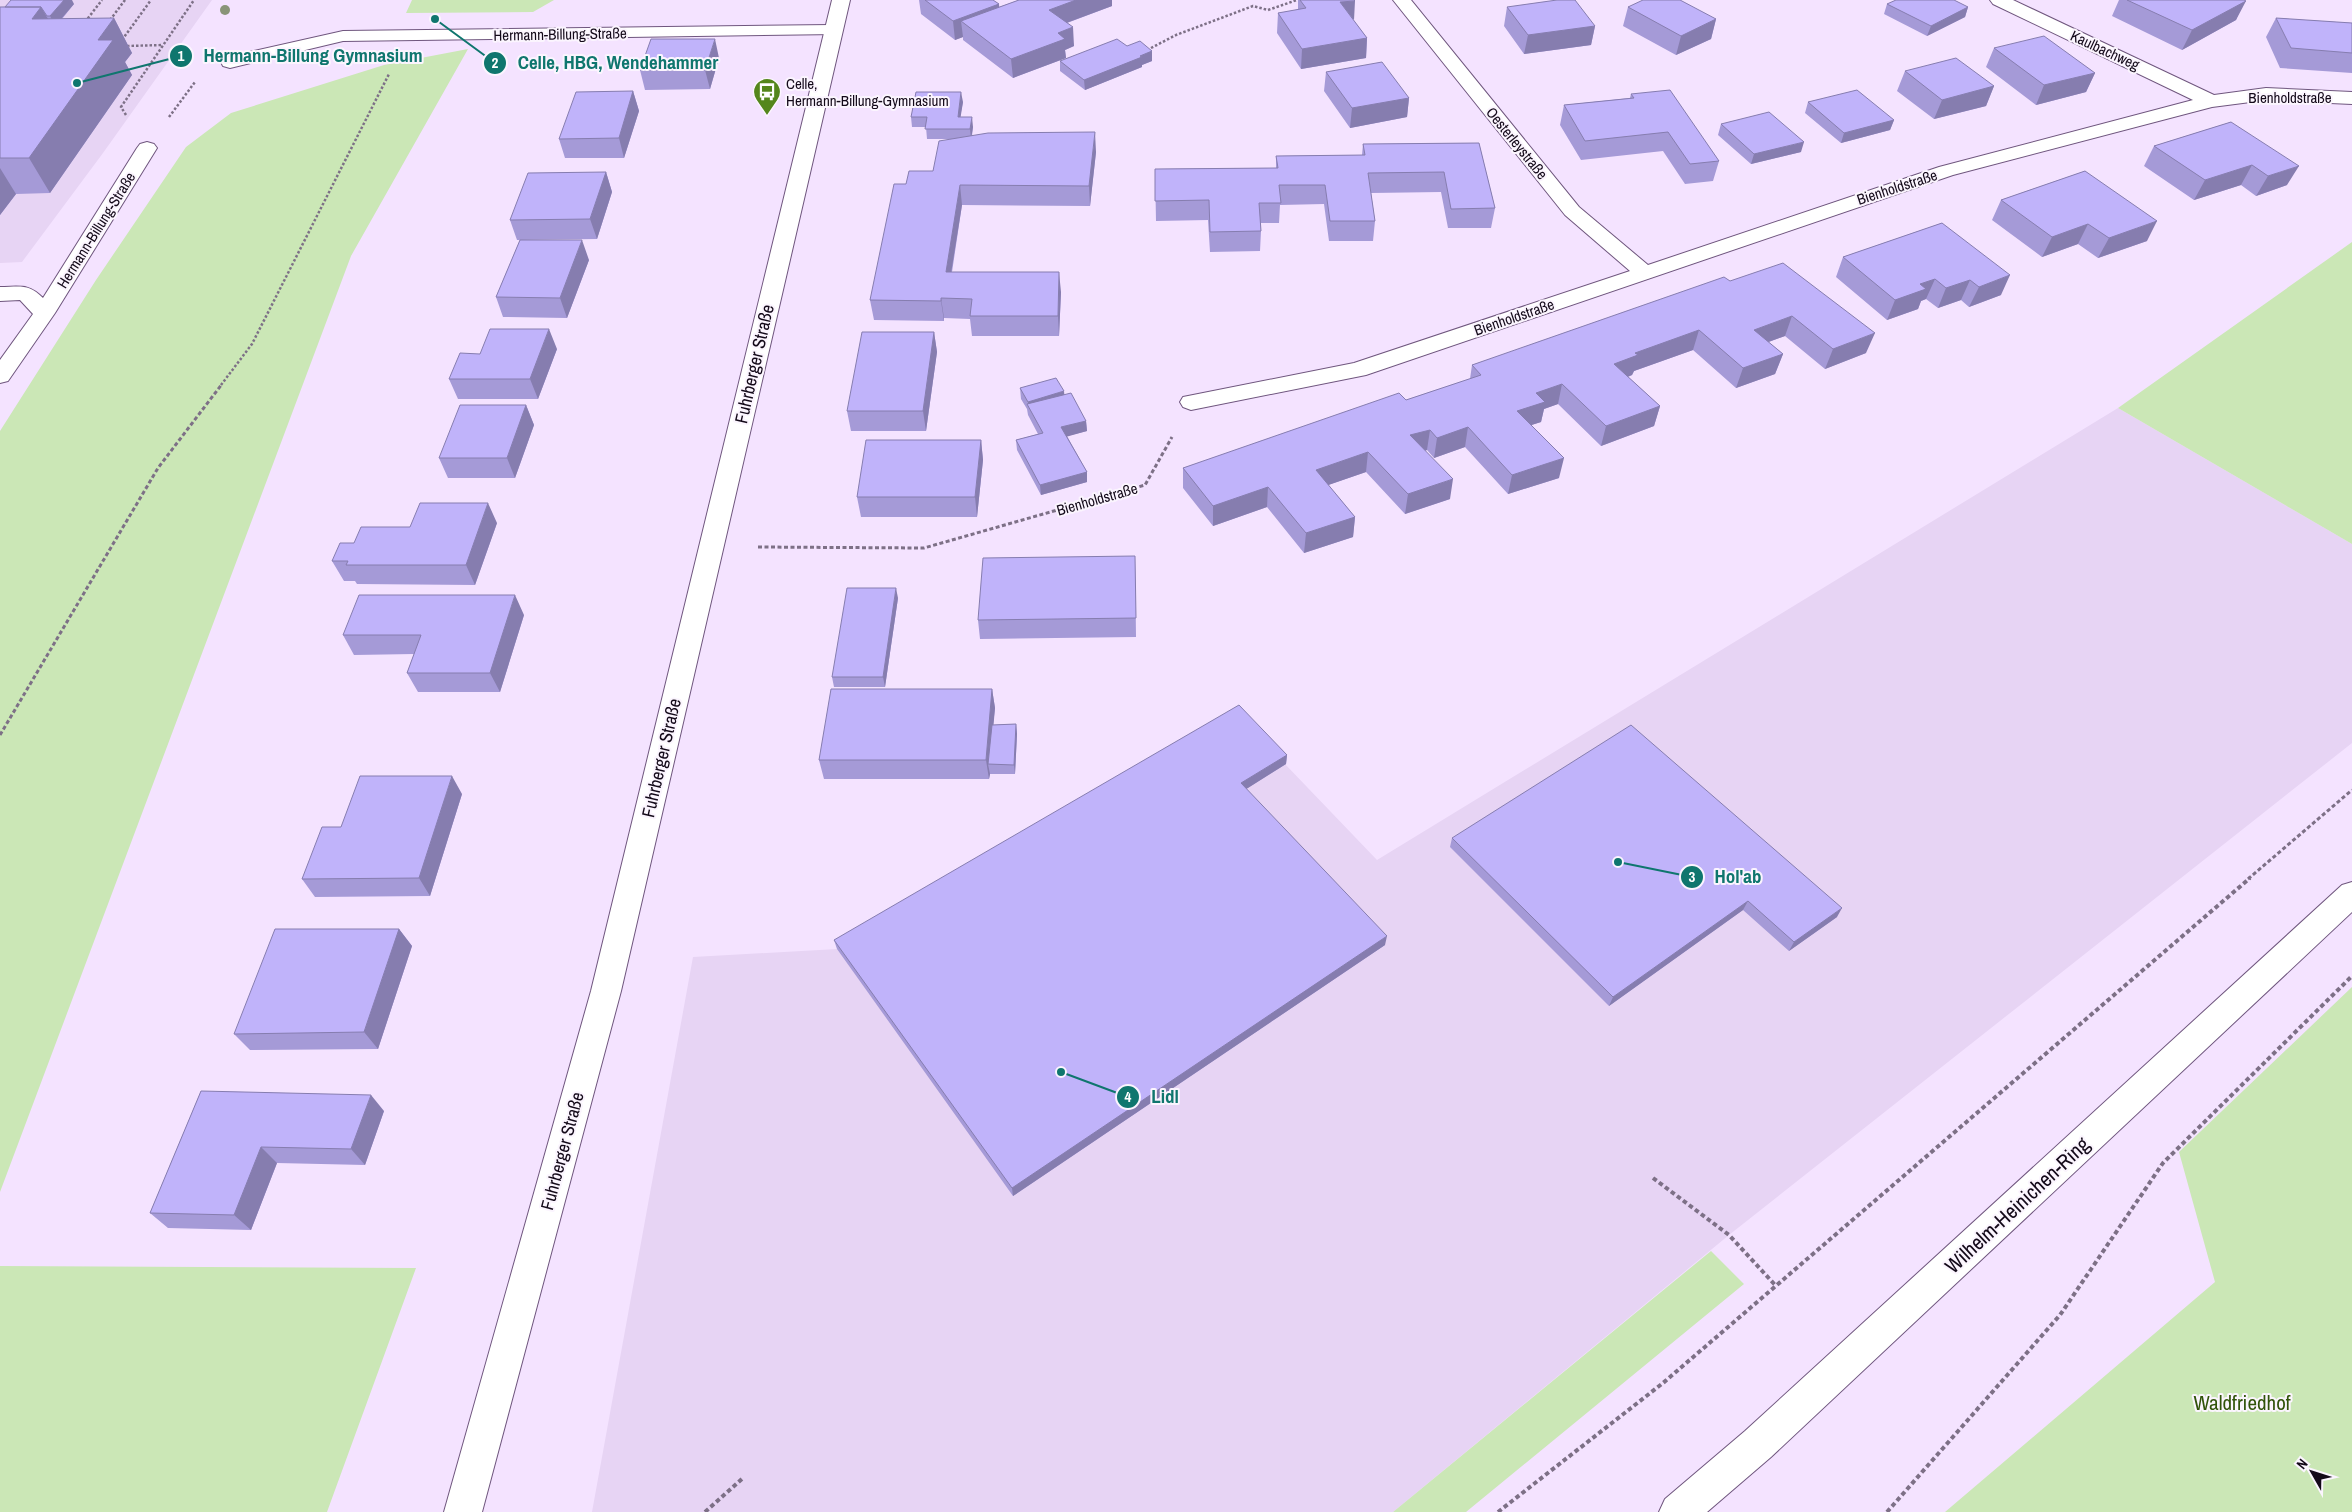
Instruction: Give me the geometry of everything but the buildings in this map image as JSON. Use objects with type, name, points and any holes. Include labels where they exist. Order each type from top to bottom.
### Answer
[{"type":"street","name":"Fuhrberger Straße","points":[[464,1512],[606,990],[712,547],[832,30],[841,0]]},
{"type":"street","name":"Oesterleystraße","points":[[1402,0],[1572,211],[1645,272]]},
{"type":"street","name":"Kaulbachweg","points":[[1999,0],[2211,101]]},
{"type":"street","name":"Hermann-Billung-Straße","points":[[230,62],[343,36],[832,30]]},
{"type":"street","name":"Bienholdstraße","points":[[1192,402],[1358,370],[1946,171],[2211,101],[2266,94],[2352,98]]},
{"type":"street","name":"Hermann-Billung-Straße","points":[[0,376],[44,313],[147,148]]},
{"type":"street","points":[[0,294],[26,293],[44,313]]},
{"type":"street","name":"Wilhelm-Heinichen-Ring","points":[[1678,1512],[1765,1437],[2352,894]]},
{"type":"path","points":[[81,27],[102,0]]},
{"type":"path","points":[[107,24],[125,0]]},
{"type":"path","points":[[116,47],[151,0]]},
{"type":"path","points":[[194,0],[121,107],[147,148],[194,82],[230,62]]},
{"type":"path","points":[[1151,48],[1176,35],[1253,6],[1268,10],[1297,0]]},
{"type":"path","points":[[0,735],[158,468],[252,344],[408,36]]},
{"type":"path","points":[[126,46],[164,45]]},
{"type":"path","name":"Bienholdstraße","points":[[712,547],[924,548],[1145,485],[1192,402]]},
{"type":"path","points":[[1498,1512],[1663,1383],[2352,790]]},
{"type":"path","points":[[1886,1512],[2060,1315],[2163,1163],[2352,976]]},
{"type":"path","points":[[1653,1178],[1729,1235],[1776,1286]]},
{"type":"path","points":[[704,1512],[744,1478]]},
{"type":"shaded area","points":[[0,0],[212,0],[103,153],[22,262],[0,263]]},
{"type":"shaded area","points":[[2118,408],[2352,544],[2352,743],[1729,1235],[1393,1512],[592,1512],[693,957],[837,949],[1238,715],[1377,860]]},
{"type":"green space","points":[[412,0],[554,0],[533,12],[406,13]]},
{"type":"green space","points":[[468,49],[351,256],[0,1192],[0,431],[96,280],[186,147],[231,113],[384,65]]},
{"type":"green space","points":[[2352,242],[2352,544],[2118,408]]},
{"type":"green space","name":"Waldfriedhof","points":[[2352,987],[2352,1512],[1945,1512],[2215,1282],[2179,1152]]},
{"type":"green space","points":[[1711,1251],[1744,1284],[1466,1512],[1393,1512]]},
{"type":"green space","points":[[0,1266],[416,1268],[327,1512],[0,1512]]},
{"type":"place","name":"Celle, HBG, Wendehammer","points":[[435,19]]},
{"type":"place","name":"Hermann-Billung Gymnasium","points":[[77,83]]},
{"type":"place","name":"Celle, Hermann-Billung-Gymnasium","points":[[767,116]]},
{"type":"place","name":"Hol'ab","points":[[1618,862]]},
{"type":"place","name":"Lidl","points":[[1061,1072]]}]
